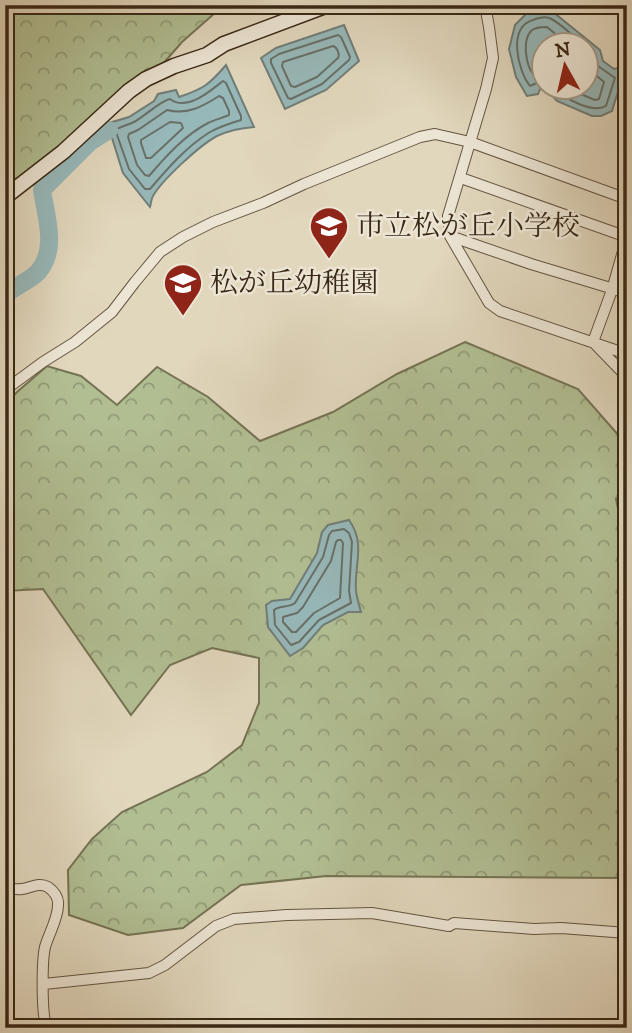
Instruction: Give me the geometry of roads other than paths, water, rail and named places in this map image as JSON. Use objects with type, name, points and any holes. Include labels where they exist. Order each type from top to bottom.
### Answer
[{"type":"street","points":[[5,197],[63,152],[129,91],[146,79],[173,66],[207,55],[224,44],[328,5]]},
{"type":"street","points":[[485,5],[493,58],[448,216],[450,236],[489,303],[499,311],[627,353]]},
{"type":"street","points":[[5,390],[113,312],[160,253],[183,237],[213,222],[420,137],[435,134],[470,142],[627,199]]},
{"type":"street","points":[[461,178],[627,237],[593,342]]},
{"type":"street","points":[[450,236],[627,293]]},
{"type":"street","points":[[593,342],[627,377]]},
{"type":"street","points":[[5,888],[21,890],[30,886],[47,887],[59,900],[45,949],[43,1015],[47,1028]]},
{"type":"street","points":[[44,984],[149,973],[165,965],[216,926],[234,919],[256,916],[372,913],[449,926],[454,923],[627,933]]},
{"type":"water","points":[[543,10],[553,12],[578,32],[530,32],[530,95],[527,96],[516,77],[509,49],[515,25],[526,14]]},
{"type":"water","points":[[344,25],[359,61],[326,90],[285,109],[261,58],[276,48]]},
{"type":"water","points":[[600,50],[603,61],[614,69],[626,66],[612,111],[601,116],[592,116],[559,102],[600,102]]},
{"type":"water","points":[[226,65],[254,127],[222,134],[201,147],[164,181],[153,196],[150,207],[123,173],[112,138],[99,131],[109,123],[129,117],[154,101],[158,94],[176,90],[179,97],[200,89]]},
{"type":"water","points":[[349,520],[357,537],[356,591],[361,612],[348,612],[323,625],[303,648],[290,656],[268,627],[266,605],[272,601],[290,599],[317,553],[322,532],[328,525]]},
{"type":"waterway","points":[[5,295],[38,272],[48,253],[49,232],[42,190],[90,142],[109,130]]},
{"type":"place","name":"市立松が丘小学校","points":[[329,260]]},
{"type":"place","name":"松が丘幼稚園","points":[[183,317]]}]
